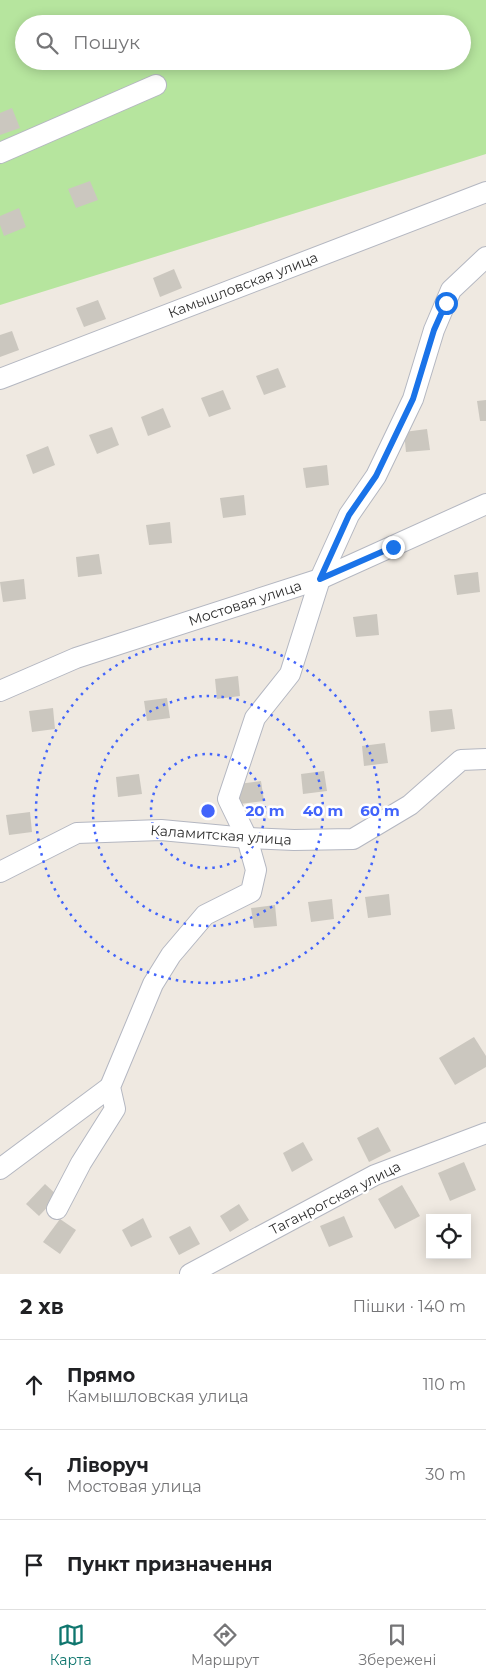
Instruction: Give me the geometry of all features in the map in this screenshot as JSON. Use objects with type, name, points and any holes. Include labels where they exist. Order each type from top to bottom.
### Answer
[{"type":"street","points":[[0,153],[156,84]]},
{"type":"street","name":"Камышловская улица","points":[[0,379],[486,192]]},
{"type":"street","points":[[0,1169],[110,1087],[153,984],[172,955],[205,915],[251,892],[256,870],[247,838],[228,799],[255,718],[290,674],[320,579],[349,515],[376,476],[413,399],[434,330],[452,290],[486,257]]},
{"type":"street","name":"Мостовая улица","points":[[0,691],[76,658],[320,579],[486,504]]},
{"type":"street","name":"Каламитская улица","points":[[0,872],[77,833],[161,830],[247,838],[294,840],[353,839],[410,805],[461,760],[486,759]]},
{"type":"street","points":[[57,1210],[81,1163],[115,1109],[110,1087]]},
{"type":"street","name":"Таганрогская улица","points":[[190,1274],[375,1175],[436,1150],[486,1133]]},
{"type":"green space","points":[[0,0],[486,0],[486,154],[0,305]]},
{"type":"building","points":[[12,108],[20,128],[0,135],[0,113]]},
{"type":"building","points":[[90,181],[98,200],[76,208],[68,189]]},
{"type":"building","points":[[19,208],[26,227],[4,236],[0,225],[0,216]]},
{"type":"building","points":[[174,269],[182,288],[160,297],[153,278]]},
{"type":"building","points":[[98,300],[106,319],[84,327],[76,308]]},
{"type":"building","points":[[12,331],[19,350],[0,357],[0,335]]},
{"type":"building","points":[[278,368],[286,387],[264,395],[256,376]]},
{"type":"building","points":[[223,390],[231,409],[209,417],[201,398]]},
{"type":"building","points":[[486,400],[486,421],[480,421],[477,401]]},
{"type":"building","points":[[163,408],[171,427],[148,436],[141,417]]},
{"type":"building","points":[[112,427],[119,445],[97,454],[89,435]]},
{"type":"building","points":[[427,429],[430,450],[406,452],[404,432]]},
{"type":"building","points":[[48,446],[55,465],[33,474],[26,455]]},
{"type":"building","points":[[327,465],[329,485],[306,488],[303,468]]},
{"type":"building","points":[[244,495],[246,515],[223,518],[220,498]]},
{"type":"building","points":[[170,522],[172,543],[149,545],[146,525]]},
{"type":"building","points":[[99,554],[102,574],[78,577],[76,557]]},
{"type":"building","points":[[478,572],[480,592],[457,595],[454,575]]},
{"type":"building","points":[[24,579],[26,599],[3,602],[0,582]]},
{"type":"building","points":[[377,614],[379,635],[356,637],[353,617]]},
{"type":"building","points":[[238,676],[240,696],[217,699],[215,679]]},
{"type":"building","points":[[167,698],[170,718],[147,721],[144,701]]},
{"type":"building","points":[[53,708],[55,729],[32,732],[29,711]]},
{"type":"building","points":[[452,709],[455,729],[431,732],[429,711]]},
{"type":"building","points":[[385,743],[388,763],[364,766],[362,746]]},
{"type":"building","points":[[324,771],[327,791],[303,794],[301,774]]},
{"type":"building","points":[[139,774],[142,794],[118,797],[116,777]]},
{"type":"building","points":[[261,781],[264,801],[240,804],[238,784]]},
{"type":"building","points":[[30,812],[32,832],[9,835],[6,815]]},
{"type":"building","points":[[389,894],[391,915],[368,918],[365,897]]},
{"type":"building","points":[[332,899],[334,919],[311,922],[308,902]]},
{"type":"building","points":[[275,905],[277,926],[254,928],[251,908]]},
{"type":"building","points":[[474,1037],[486,1056],[486,1067],[455,1085],[439,1058]]},
{"type":"building","points":[[378,1127],[391,1151],[369,1162],[357,1138]]},
{"type":"building","points":[[303,1142],[313,1160],[292,1172],[283,1153]]},
{"type":"building","points":[[464,1162],[476,1190],[450,1201],[438,1173]]},
{"type":"building","points":[[45,1184],[58,1196],[39,1216],[26,1204]]},
{"type":"building","points":[[402,1185],[420,1216],[395,1229],[378,1199]]},
{"type":"building","points":[[239,1204],[249,1220],[230,1232],[220,1216]]},
{"type":"building","points":[[344,1216],[353,1237],[329,1247],[320,1226]]},
{"type":"building","points":[[143,1218],[152,1237],[131,1247],[122,1230]]},
{"type":"building","points":[[60,1219],[76,1230],[60,1254],[43,1242]]},
{"type":"building","points":[[190,1226],[200,1244],[179,1255],[169,1237]]},
{"type":"route","points":[[393,547],[320,579],[349,515],[376,476],[413,399],[434,330],[446,303]]}]
